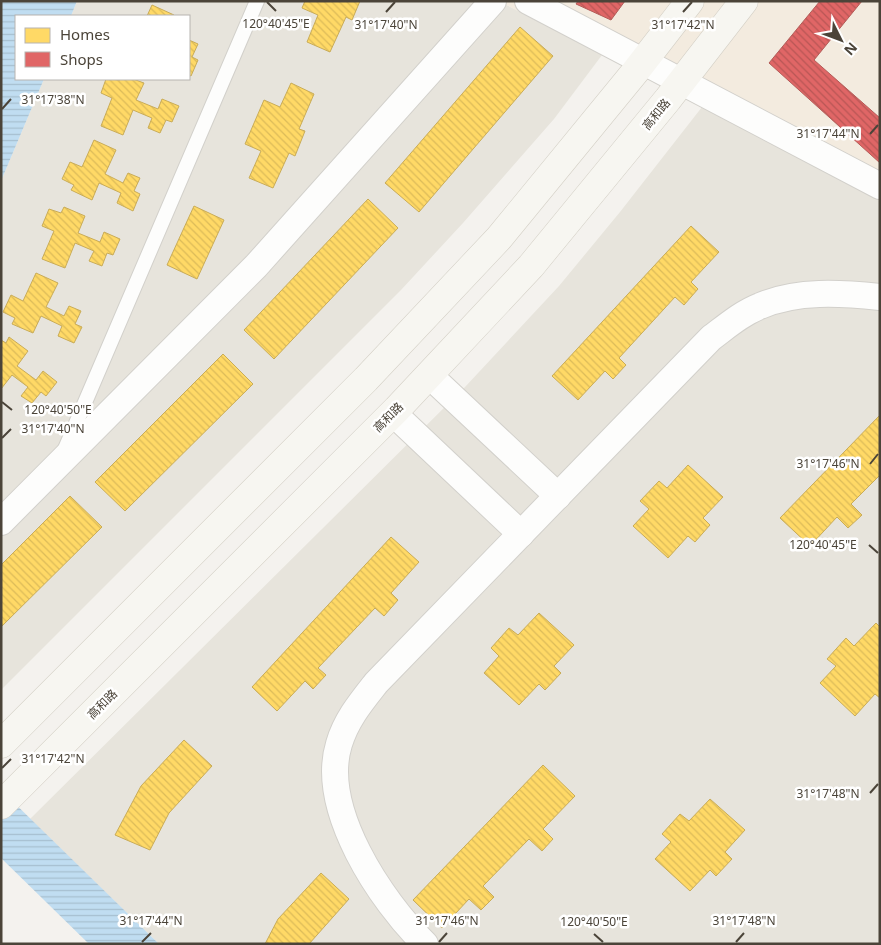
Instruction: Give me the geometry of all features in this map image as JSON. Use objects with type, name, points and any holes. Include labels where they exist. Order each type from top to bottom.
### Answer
[{"type":"main road","points":[[1,744],[366,379],[486,252],[643,62],[690,1]]},
{"type":"main road","name":"高和路","points":[[10,796],[393,413],[531,266],[682,82],[744,1]]},
{"type":"street","points":[[1,522],[256,266],[492,1]]},
{"type":"street","points":[[528,1],[880,186]]},
{"type":"street","points":[[425,944],[386,900],[369,873],[352,839],[338,794],[336,760],[339,745],[354,711],[376,683],[711,338],[746,313],[781,299],[812,295],[880,297]]},
{"type":"street","points":[[429,375],[558,496]]},
{"type":"street","points":[[393,413],[521,534]]},
{"type":"lane","points":[[58,465],[257,1]]},
{"type":"shaded area","points":[[77,1],[499,1],[602,55],[554,119],[463,223],[401,290],[1,690],[1,181],[44,80],[190,80],[190,15],[71,15]]},
{"type":"shaded area","points":[[499,1],[880,1],[880,201],[702,107]]},
{"type":"shaded area","points":[[702,107],[880,201],[880,944],[159,944],[30,819],[465,387],[559,286]]},
{"type":"water","points":[[1,1],[77,1],[71,15],[15,15],[15,80],[44,80],[1,181]]},
{"type":"water","points":[[1,790],[159,944],[89,944],[1,858]]},
{"type":"building: Homes","points":[[305,1],[360,1],[352,20],[346,17],[330,52],[307,42],[318,15],[302,8]]},
{"type":"building: Homes","points":[[152,5],[174,15],[147,15]]},
{"type":"building: Homes","points":[[520,27],[553,56],[419,212],[385,183]]},
{"type":"building: Homes","points":[[190,40],[198,44],[192,57],[198,60],[191,76]]},
{"type":"building: Homes","points":[[106,80],[136,80],[144,83],[136,100],[158,109],[162,99],[179,106],[172,122],[166,120],[160,133],[148,128],[152,118],[133,110],[123,135],[101,126],[112,98],[101,93]]},
{"type":"building: Homes","points":[[291,83],[314,94],[299,129],[305,131],[295,156],[289,153],[273,188],[249,178],[261,151],[245,144],[264,100],[280,107]]},
{"type":"building: Homes","points":[[94,140],[116,150],[105,174],[123,183],[128,173],[140,178],[134,191],[140,194],[133,211],[117,203],[121,193],[99,183],[92,200],[71,190],[74,185],[62,179],[70,162],[82,167]]},
{"type":"building: Homes","points":[[368,199],[398,228],[274,359],[244,330]]},
{"type":"building: Homes","points":[[194,206],[224,220],[197,279],[167,265]]},
{"type":"building: Homes","points":[[64,207],[85,216],[78,233],[100,242],[104,232],[120,239],[113,255],[107,253],[102,266],[89,261],[94,251],[75,243],[65,268],[42,259],[54,231],[42,226],[49,209],[61,213]]},
{"type":"building: Homes","points":[[691,226],[719,252],[691,282],[698,289],[684,305],[675,297],[619,358],[626,365],[613,379],[605,371],[578,400],[552,376]]},
{"type":"building: Homes","points":[[36,273],[58,283],[46,307],[64,316],[69,306],[81,311],[75,324],[82,327],[74,343],[58,336],[62,326],[41,316],[33,333],[12,324],[15,318],[3,312],[11,295],[23,301]]},
{"type":"building: Homes","points":[[9,337],[28,351],[17,366],[36,380],[43,371],[57,382],[46,396],[41,392],[32,403],[21,396],[28,387],[12,375],[1,389],[1,340],[6,343]]},
{"type":"building: Homes","points":[[223,354],[253,384],[125,511],[95,482]]},
{"type":"building: Homes","points":[[880,415],[880,475],[851,504],[862,515],[848,528],[837,517],[810,546],[780,518]]},
{"type":"building: Homes","points":[[688,465],[723,497],[703,518],[710,525],[695,542],[688,536],[668,558],[633,526],[649,509],[640,501],[659,481],[667,488]]},
{"type":"building: Homes","points":[[70,496],[102,527],[1,627],[1,565]]},
{"type":"building: Homes","points":[[391,537],[419,562],[391,593],[398,600],[384,616],[375,608],[318,668],[326,675],[313,689],[305,681],[277,711],[252,687]]},
{"type":"building: Homes","points":[[539,613],[574,645],[554,666],[561,673],[545,690],[539,684],[519,705],[484,673],[499,656],[491,648],[509,628],[518,635]]},
{"type":"building: Homes","points":[[876,623],[880,627],[880,698],[875,694],[855,716],[820,683],[836,666],[827,659],[846,638],[854,646]]},
{"type":"building: Homes","points":[[184,740],[212,766],[169,813],[150,850],[115,835],[141,786]]},
{"type":"building: Homes","points":[[543,765],[575,796],[543,829],[553,839],[542,851],[529,839],[483,886],[494,897],[481,910],[469,899],[442,928],[413,900]]},
{"type":"building: Homes","points":[[710,799],[745,830],[725,852],[732,859],[716,876],[710,870],[690,891],[655,859],[671,842],[662,834],[680,814],[689,821]]},
{"type":"building: Homes","points":[[321,873],[349,899],[309,944],[265,944],[278,919]]},
{"type":"building: Shops","points":[[578,1],[625,1],[611,20],[576,4]]},
{"type":"building: Shops","points":[[820,1],[862,1],[814,60],[880,118],[880,163],[769,63]]}]
